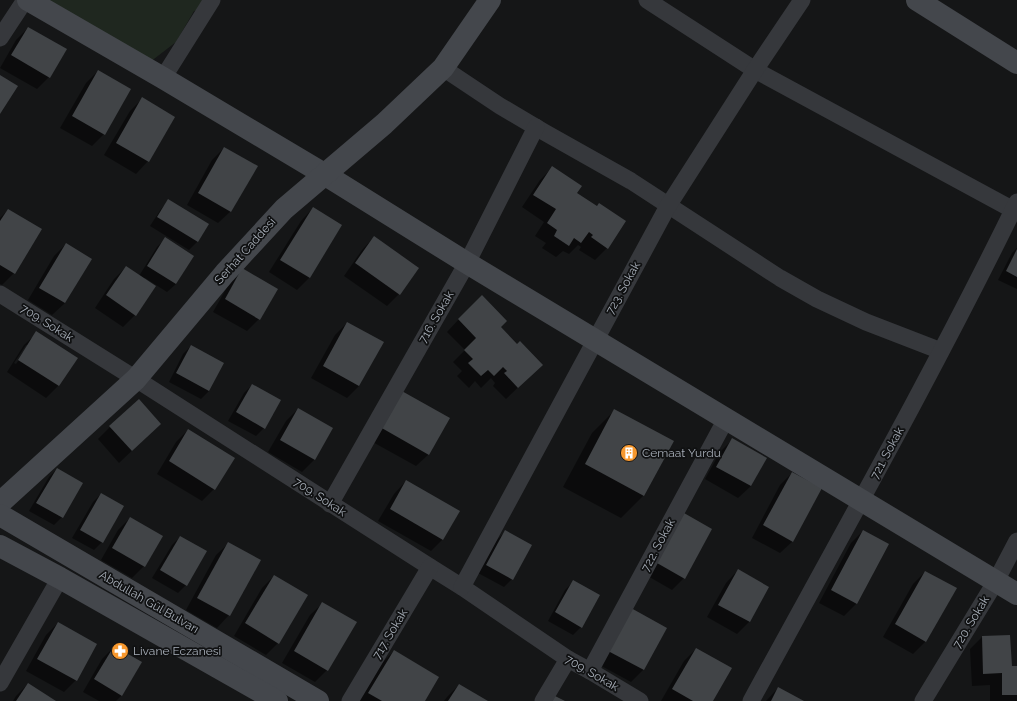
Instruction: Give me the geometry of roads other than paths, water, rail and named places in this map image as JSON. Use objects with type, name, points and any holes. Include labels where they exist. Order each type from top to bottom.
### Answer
[{"type":"street","points":[[0,38],[26,0],[163,78],[324,174],[467,263],[1017,594]]},
{"type":"street","points":[[163,78],[212,0]]},
{"type":"street","name":"Serhat Caddesi","points":[[0,503],[136,379],[225,273],[284,209],[384,124],[443,68],[490,0]]},
{"type":"street","points":[[647,0],[755,70],[1016,208]]},
{"type":"street","name":"723. Sokak","points":[[462,587],[668,206],[755,70],[802,0]]},
{"type":"street","points":[[917,0],[1017,63]]},
{"type":"street","points":[[443,68],[536,128],[631,182],[780,278],[817,299],[866,322],[941,351]]},
{"type":"street","name":"716. Sokak","points":[[330,504],[467,263],[536,128]]},
{"type":"street","name":"721. Sokak","points":[[751,701],[861,500],[1016,208]]},
{"type":"street","name":"709. Sokak","points":[[0,294],[462,587],[568,659],[640,701]]},
{"type":"street","name":"722. Sokak","points":[[590,671],[726,419]]},
{"type":"street","name":"Abdullah Gül Bulvarı","points":[[0,515],[318,701]]},
{"type":"street","name":"720. Sokak","points":[[923,701],[996,581],[1017,541]]},
{"type":"street","name":"Abdullah Gül Bulvarı","points":[[0,546],[60,578],[277,701]]},
{"type":"street","name":"717. Sokak","points":[[350,701],[430,567]]},
{"type":"street","points":[[0,683],[60,578]]},
{"type":"street","points":[[543,701],[568,659]]},
{"type":"place","name":"Cemaat Yurdu","points":[[629,453]]},
{"type":"place","name":"Livane Eczanesi","points":[[120,651]]}]
